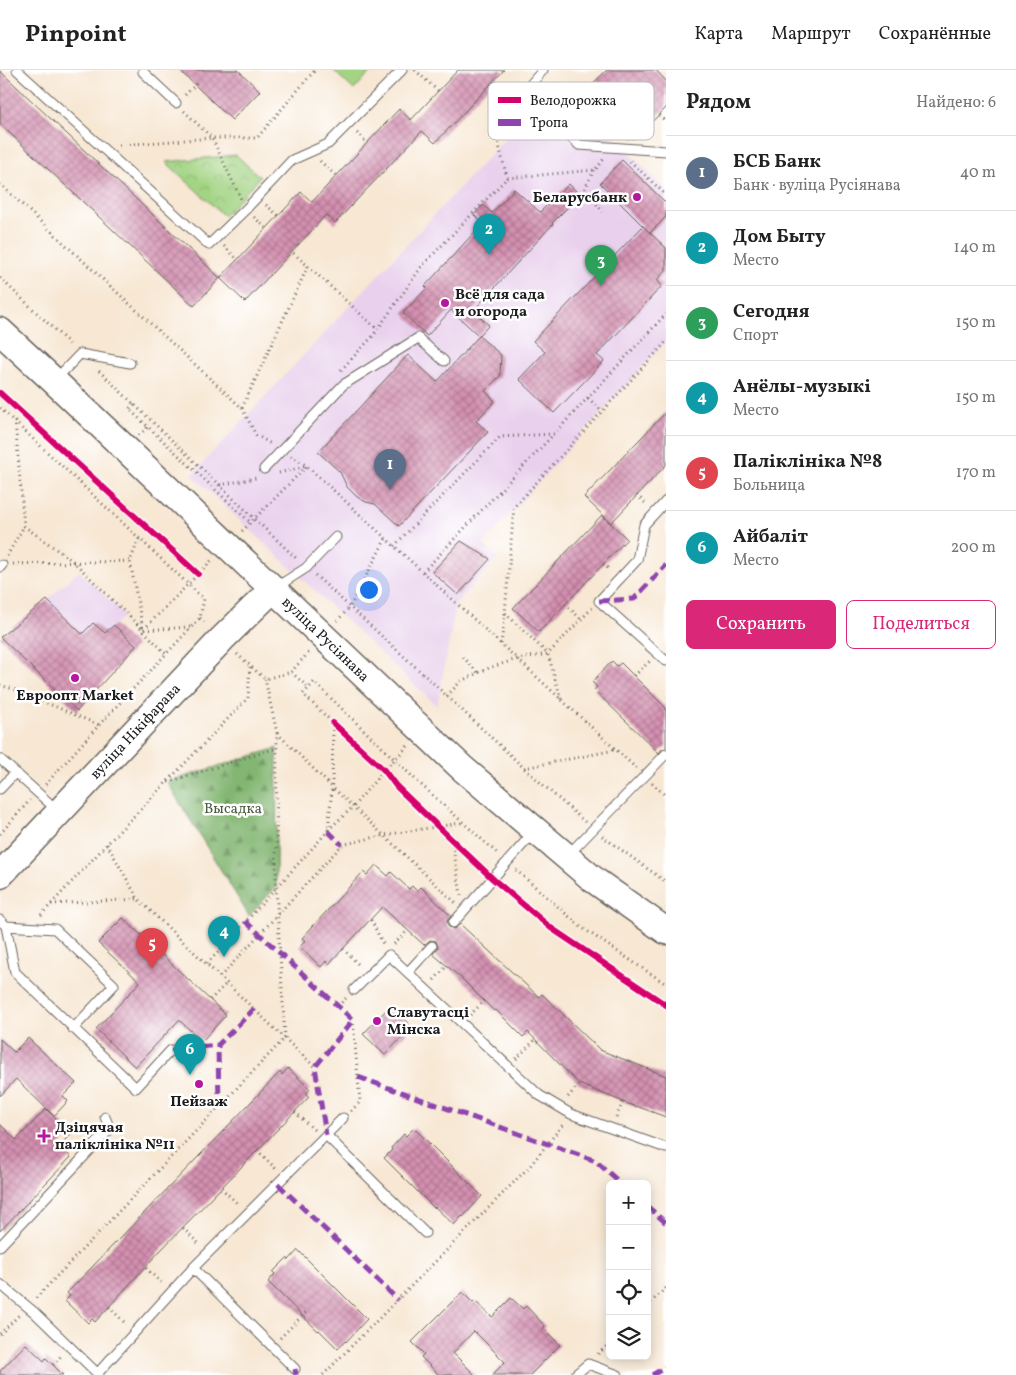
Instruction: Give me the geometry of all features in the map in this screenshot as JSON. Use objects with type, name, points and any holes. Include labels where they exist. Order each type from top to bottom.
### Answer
[{"type":"main road","name":"вуліца Русіянава","points":[[0,331],[469,774],[566,857],[614,895],[666,931]]},
{"type":"main road","name":"вуліца Нікіфарава","points":[[0,875],[215,646],[273,589]]},
{"type":"lane","points":[[17,70],[208,245],[246,210],[292,160],[328,144],[402,70]]},
{"type":"lane","points":[[142,70],[176,103]]},
{"type":"lane","points":[[533,82],[543,70]]},
{"type":"lane","points":[[572,140],[578,146],[666,151]]},
{"type":"lane","points":[[265,473],[282,450],[343,385],[418,338],[444,362]]},
{"type":"lane","points":[[54,381],[80,354],[130,363]]},
{"type":"lane","points":[[666,501],[644,525],[637,560],[599,601],[666,661]]},
{"type":"lane","points":[[273,589],[306,568],[336,537]]},
{"type":"lane","points":[[566,857],[666,754]]},
{"type":"lane","points":[[0,760],[59,812]]},
{"type":"lane","points":[[0,789],[15,773]]},
{"type":"lane","points":[[453,923],[535,830]]},
{"type":"lane","points":[[73,1029],[114,985],[55,929],[3,923],[15,972],[73,1029],[136,1088],[171,1050]]},
{"type":"lane","points":[[408,972],[432,946]]},
{"type":"lane","points":[[354,990],[388,953],[539,1095],[571,1114],[666,1148]]},
{"type":"lane","points":[[0,1246],[110,1129],[105,1117]]},
{"type":"lane","points":[[0,1284],[28,1307],[98,1374],[193,1268],[343,1118]]},
{"type":"lane","points":[[324,1137],[425,1233]]},
{"type":"lane","points":[[193,1268],[295,1369]]},
{"type":"lane","points":[[575,1375],[588,1364],[618,1375]]},
{"type":"path","points":[[100,147],[212,138],[257,138],[315,70]]},
{"type":"path","points":[[415,70],[438,91]]},
{"type":"path","points":[[198,83],[176,103],[212,138],[246,210]]},
{"type":"path","points":[[659,115],[666,122]]},
{"type":"path","points":[[497,140],[506,178]]},
{"type":"path","points":[[603,212],[585,189],[595,170],[615,147],[666,194]]},
{"type":"path","points":[[311,152],[336,176]]},
{"type":"path","points":[[339,372],[378,329],[422,266],[506,178],[595,170]]},
{"type":"path","points":[[0,184],[242,408],[256,434],[307,466],[666,796]]},
{"type":"path","points":[[216,238],[238,260]]},
{"type":"path","points":[[292,252],[378,329]]},
{"type":"path","points":[[242,408],[308,266]]},
{"type":"path","points":[[0,278],[306,568],[524,768],[593,830],[666,882]]},
{"type":"path","points":[[423,572],[666,314]]},
{"type":"path","points":[[501,644],[514,507],[666,342]]},
{"type":"path","points":[[588,398],[602,410]]},
{"type":"path","points":[[134,404],[128,409],[250,522]]},
{"type":"path","points":[[0,408],[204,600],[200,618],[92,733]]},
{"type":"path","points":[[1,566],[24,526],[15,421]]},
{"type":"path","points":[[394,546],[500,437],[554,434]]},
{"type":"path","points":[[220,485],[265,473],[307,466]]},
{"type":"path","points":[[143,630],[307,466]]},
{"type":"path","points":[[24,526],[74,562],[166,654]]},
{"type":"path","points":[[265,679],[291,672],[350,607],[386,538]]},
{"type":"path","points":[[139,539],[130,561],[143,630]]},
{"type":"path","points":[[1,566],[130,561]]},
{"type":"path","points":[[190,568],[198,574]]},
{"type":"path","points":[[447,696],[461,681],[489,668],[517,659],[548,654],[599,601]]},
{"type":"path","points":[[566,604],[581,619]]},
{"type":"path","points":[[505,613],[548,654],[562,700]]},
{"type":"path","points":[[143,630],[191,627]]},
{"type":"path","points":[[634,676],[657,653]]},
{"type":"path","points":[[463,657],[478,673]]},
{"type":"path","points":[[0,1334],[285,1038],[276,886],[277,733],[265,679],[250,667],[248,698],[30,927]]},
{"type":"path","points":[[291,672],[308,688]]},
{"type":"path","points":[[340,729],[304,694],[314,682],[462,823],[581,927],[666,984]]},
{"type":"path","points":[[0,685],[99,725]]},
{"type":"path","points":[[328,831],[332,787],[333,722]]},
{"type":"path","points":[[206,964],[276,886],[386,773],[422,731]]},
{"type":"path","points":[[277,733],[464,911]]},
{"type":"path","points":[[167,782],[277,748]]},
{"type":"path","points":[[524,768],[616,750]]},
{"type":"path","points":[[376,763],[386,773]]},
{"type":"path","points":[[432,820],[459,846]]},
{"type":"path","points":[[220,977],[342,844],[384,835],[462,823]]},
{"type":"path","points":[[452,840],[464,911]]},
{"type":"path","points":[[107,844],[138,899],[315,1067]]},
{"type":"path","points":[[51,904],[138,899]]},
{"type":"path","points":[[370,920],[388,953],[408,930]]},
{"type":"path","points":[[343,949],[369,974]]},
{"type":"path","points":[[426,989],[447,966]]},
{"type":"path","points":[[210,1000],[227,983]]},
{"type":"path","points":[[462,1023],[484,1001]]},
{"type":"path","points":[[343,1118],[360,1102],[352,1020]]},
{"type":"path","points":[[508,1066],[535,1040]]},
{"type":"path","points":[[295,1112],[324,1137]]},
{"type":"path","points":[[323,1375],[530,1166],[571,1114]]},
{"type":"path","points":[[257,1150],[284,1177]]},
{"type":"path","points":[[221,1188],[248,1213]]},
{"type":"path","points":[[182,1228],[208,1253]]},
{"type":"path","points":[[146,1268],[171,1293]]},
{"type":"path","points":[[651,1302],[666,1288]]},
{"type":"path","points":[[109,1307],[134,1333]]},
{"type":"path","points":[[272,1346],[306,1312]]},
{"type":"shaded area","points":[[504,140],[616,140],[666,189],[666,341],[483,544],[498,558],[456,603],[437,706],[192,475]]},
{"type":"shaded area","name":"Евроопт Market","points":[[79,571],[125,615],[114,625],[136,646],[77,711],[0,637],[47,600]]},
{"type":"green space","points":[[333,70],[372,70],[354,90]]},
{"type":"green space","points":[[236,155],[260,177],[224,216],[166,162]]},
{"type":"green space","name":"Высадка","points":[[277,748],[276,887],[249,916],[167,782]]},
{"type":"building","points":[[179,70],[238,70],[260,91],[232,120]]},
{"type":"building","points":[[458,70],[504,70],[493,82],[488,82],[488,87],[435,143],[422,131],[335,223],[326,215],[245,302],[220,278],[301,192],[312,202],[399,109],[411,120]]},
{"type":"building","points":[[607,70],[656,70],[666,81],[666,108],[654,120],[654,82],[594,82]]},
{"type":"building","points":[[0,71],[220,278],[194,306],[0,124]]},
{"type":"building","points":[[622,160],[666,203],[666,217],[650,233],[600,183]]},
{"type":"building","points":[[569,184],[580,195],[552,223],[473,311],[489,325],[479,336],[451,310],[427,336],[403,313],[483,223],[474,215],[483,205],[492,213],[514,189],[540,212]]},
{"type":"building","points":[[643,226],[666,248],[666,270],[657,280],[662,286],[597,355],[604,361],[554,413],[519,379],[545,352],[533,341]]},
{"type":"building","points":[[479,336],[501,355],[500,376],[485,391],[495,401],[476,421],[488,432],[399,526],[375,504],[357,497],[347,487],[340,472],[318,452],[408,355],[437,382]]},
{"type":"building","points":[[666,412],[666,465],[611,523],[584,497]]},
{"type":"building","points":[[602,515],[627,539],[539,632],[513,608]]},
{"type":"building","points":[[461,541],[490,559],[458,595],[432,572]]},
{"type":"building","name":"Евроопт Market","points":[[47,600],[82,634],[93,623],[105,633],[114,625],[136,646],[77,711],[0,637]]},
{"type":"building","points":[[612,661],[617,666],[621,663],[666,708],[666,748],[662,749],[659,753],[594,690],[597,687],[592,682]]},
{"type":"building","points":[[376,865],[388,876],[391,872],[409,889],[412,886],[417,891],[421,887],[451,916],[447,921],[449,927],[454,929],[460,924],[539,997],[542,994],[600,1050],[666,1076],[666,1117],[579,1084],[528,1032],[523,1037],[496,1010],[494,1011],[461,978],[433,954],[438,947],[436,941],[430,940],[424,945],[382,907],[329,964],[326,961],[321,967],[300,947],[305,941],[302,938],[363,872],[367,875]]},
{"type":"building","points":[[123,918],[226,1015],[202,1041],[179,1020],[135,1067],[96,1029],[140,982],[98,943]]},
{"type":"building","points":[[390,1006],[412,1027],[385,1055],[363,1034]]},
{"type":"building","points":[[28,1038],[76,1083],[63,1096],[68,1101],[54,1116],[16,1079],[0,1096],[0,1039],[14,1052]]},
{"type":"building","points":[[288,1068],[310,1089],[306,1094],[309,1097],[159,1252],[95,1322],[92,1319],[88,1323],[65,1301],[70,1296],[67,1293],[280,1072],[282,1075]]},
{"type":"building","name":"Дзіцячая паліклініка №11","points":[[46,1109],[72,1133],[59,1146],[71,1157],[0,1231],[0,1124],[16,1140]]},
{"type":"building","points":[[414,1128],[482,1196],[454,1225],[434,1208],[384,1158],[404,1134],[406,1136]]},
{"type":"building","points":[[298,1250],[367,1319],[338,1349],[268,1282],[275,1274],[273,1272],[287,1258],[289,1260]]},
{"type":"building","points":[[462,1292],[492,1317],[511,1298],[523,1309],[526,1306],[545,1326],[543,1328],[560,1345],[530,1375],[492,1375],[505,1362],[474,1331],[453,1353],[475,1375],[439,1375],[421,1357],[424,1354],[412,1342]]},
{"type":"building","points":[[26,1344],[44,1361],[46,1358],[63,1375],[0,1375],[0,1371]]},
{"type":"marked path","points":[[599,601],[634,599],[666,565]]},
{"type":"marked path","points":[[328,831],[342,845]]},
{"type":"marked path","points":[[245,921],[353,1020],[315,1067],[326,1135]]},
{"type":"marked path","points":[[219,1108],[218,1045],[254,1009]]},
{"type":"marked path","points":[[171,1050],[218,1045]]},
{"type":"marked path","points":[[358,1077],[596,1161],[617,1180]]},
{"type":"marked path","points":[[278,1184],[398,1300]]},
{"type":"marked path","points":[[651,1210],[666,1223]]},
{"type":"marked path","points":[[652,1375],[666,1367]]},
{"type":"marked path","points":[[295,1369],[296,1375]]},
{"type":"cycle path","points":[[0,393],[198,574]]},
{"type":"cycle path","points":[[333,723],[384,770],[396,786],[493,879],[551,928],[666,1005]]},
{"type":"place","name":"Беларусбанк","points":[[637,197]]},
{"type":"place","name":"Дом Быту","points":[[489,255]]},
{"type":"place","name":"Сегодня","points":[[601,286]]},
{"type":"place","name":"Всё для сада и огорода","points":[[445,303]]},
{"type":"place","name":"БСБ Банк","points":[[390,490]]},
{"type":"place","name":"Евроопт Market","points":[[75,678]]},
{"type":"place","name":"Анёлы-музыкі","points":[[224,957]]},
{"type":"place","name":"Паліклініка №8","points":[[152,969]]},
{"type":"place","name":"Славутасці Мінска","points":[[377,1021]]},
{"type":"place","name":"Айбаліт","points":[[190,1075]]},
{"type":"place","name":"Пейзаж","points":[[199,1084]]},
{"type":"place","name":"Дзіцячая паліклініка №11","points":[[44,1136]]}]
